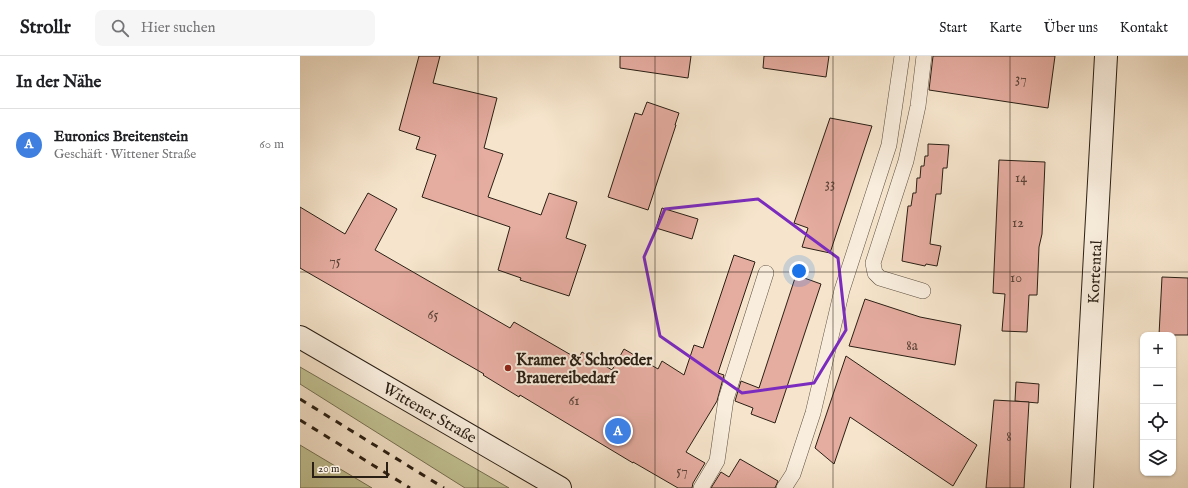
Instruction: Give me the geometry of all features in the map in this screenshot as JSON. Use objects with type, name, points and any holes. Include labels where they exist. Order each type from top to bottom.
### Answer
[{"type":"street","name":"Kortental","points":[[1082,488],[1106,56]]},
{"type":"street","name":"Wittener Straße","points":[[300,337],[560,488]]},
{"type":"lane","points":[[784,488],[793,474],[813,413],[842,290],[889,145],[902,56]]},
{"type":"lane","points":[[923,291],[880,278],[875,273],[873,263],[906,161],[918,106],[924,56]]},
{"type":"lane","points":[[701,488],[717,461],[726,399],[766,273]]},
{"type":"highlighted area","points":[[758,199],[838,258],[846,330],[814,383],[742,393],[660,336],[644,257],[665,209]]},
{"type":"green space","points":[[300,367],[509,488],[465,488],[300,384]]},
{"type":"green space","points":[[300,445],[372,488],[300,488]]},
{"type":"building","points":[[419,56],[440,56],[433,83],[497,98],[484,148],[503,154],[488,197],[541,215],[549,193],[577,202],[566,238],[586,245],[569,296],[520,280],[521,278],[498,270],[510,227],[422,197],[436,155],[416,149],[420,137],[399,130]]},
{"type":"building","points":[[620,56],[691,56],[688,78],[620,68]]},
{"type":"building","points":[[764,56],[829,56],[826,77],[763,68]]},
{"type":"building","points":[[933,56],[1055,56],[1048,108],[929,90]]},
{"type":"building","points":[[647,102],[679,113],[648,210],[608,197],[635,113],[642,115]]},
{"type":"building","points":[[830,118],[872,126],[830,253],[802,247],[808,228],[794,223]]},
{"type":"building","points":[[928,144],[949,145],[947,168],[943,168],[941,194],[936,194],[930,244],[941,246],[937,266],[926,264],[925,266],[902,261],[908,206],[911,206],[913,193],[916,193],[917,178],[920,178],[921,166],[924,166],[925,156],[928,156]]},
{"type":"building","points":[[999,160],[1045,162],[1042,234],[1039,247],[1037,295],[1029,295],[1027,332],[1002,331],[1005,294],[993,293]]},
{"type":"building","points":[[368,193],[397,209],[375,250],[510,328],[514,322],[578,359],[582,352],[612,370],[624,349],[658,369],[662,361],[684,375],[694,345],[703,348],[734,255],[755,262],[718,373],[724,375],[717,401],[686,452],[705,463],[693,483],[692,488],[678,488],[633,463],[520,395],[519,397],[483,375],[484,374],[300,268],[300,207],[345,234]]},
{"type":"building","points":[[662,208],[698,219],[692,239],[656,228]]},
{"type":"building","points":[[796,275],[821,284],[775,423],[751,414],[753,408],[735,401],[741,381],[759,388]]},
{"type":"building","points":[[1162,277],[1188,278],[1188,335],[1176,335],[1176,332],[1159,332]]},
{"type":"building","points":[[865,299],[920,317],[961,325],[955,365],[849,346]]},
{"type":"building","points":[[846,356],[977,445],[953,486],[850,417],[834,464],[815,448]]},
{"type":"building","points":[[1016,382],[1039,384],[1038,403],[1015,401]]},
{"type":"building","points":[[994,400],[1029,402],[1024,488],[986,488]]},
{"type":"building","points":[[740,459],[778,481],[775,488],[711,488],[721,472],[729,477]]},
{"type":"railway","points":[[300,399],[444,488]]},
{"type":"railway","points":[[300,420],[410,488]]},
{"type":"place","name":"Kramer & Schroeder Brauereibedarf","points":[[508,368]]},
{"type":"place","name":"Euronics Breitenstein","points":[[618,431]]}]
